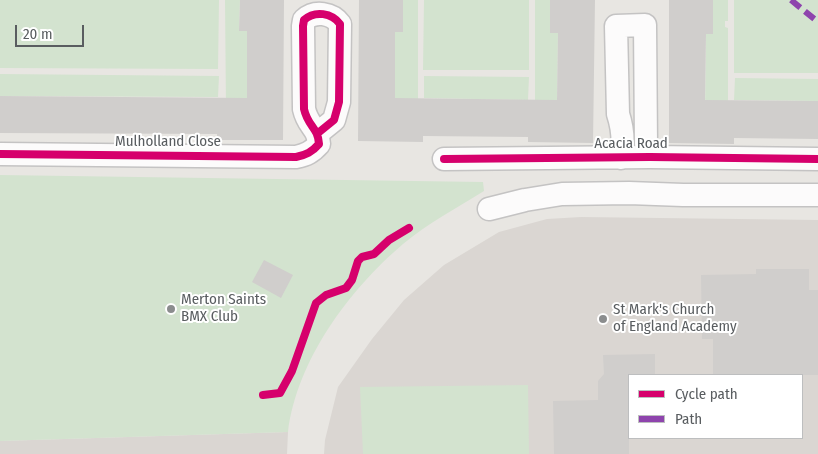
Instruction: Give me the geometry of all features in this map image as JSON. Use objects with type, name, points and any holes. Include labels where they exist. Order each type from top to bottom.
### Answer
[{"type":"street","name":"Acacia Road","points":[[645,24],[646,144],[634,158],[624,145],[618,114],[616,26],[645,24]]},
{"type":"street","name":"Mulholland Close","points":[[0,154],[296,157],[306,155],[319,144],[318,132]]},
{"type":"street","points":[[629,193],[634,158]]},
{"type":"street","name":"Acacia Road","points":[[444,159],[818,159]]},
{"type":"street","points":[[489,209],[525,200],[562,194],[818,195]]},
{"type":"shaded area","name":"St Mark's Church of England Academy","points":[[581,217],[818,220],[818,454],[324,454],[325,440],[338,387],[372,339],[404,300],[444,265],[499,232],[547,219]]},
{"type":"shaded area","points":[[288,432],[287,454],[0,454],[0,441]]},
{"type":"green space","points":[[0,0],[219,0],[218,69],[0,68]]},
{"type":"green space","points":[[225,0],[240,0],[239,30],[247,31],[247,109],[226,109]]},
{"type":"green space","points":[[403,0],[418,0],[418,110],[395,111],[395,32],[403,32]]},
{"type":"green space","points":[[424,0],[529,0],[529,70],[423,70]]},
{"type":"green space","points":[[535,0],[550,0],[550,32],[558,33],[557,112],[535,111]]},
{"type":"green space","points":[[713,0],[728,0],[728,21],[725,21],[725,27],[728,28],[728,113],[705,112],[706,34],[713,34]]},
{"type":"green space","points":[[734,0],[818,0],[818,73],[734,73]]},
{"type":"green space","points":[[0,74],[219,76],[218,97],[0,96]]},
{"type":"green space","points":[[424,76],[529,77],[528,100],[424,98]]},
{"type":"green space","points":[[735,78],[818,79],[818,101],[734,100]]},
{"type":"green space","name":"Merton Saints BMX Club","points":[[0,175],[483,182],[484,191],[432,222],[403,244],[383,262],[345,305],[314,353],[302,379],[293,405],[288,432],[0,441]]},
{"type":"green space","points":[[528,385],[529,454],[363,454],[360,387]]},
{"type":"building","points":[[240,0],[284,0],[283,140],[217,140],[217,134],[0,133],[0,96],[247,98],[247,31],[239,31]]},
{"type":"building","points":[[359,0],[403,0],[403,32],[395,32],[395,98],[557,100],[558,33],[550,33],[550,0],[595,0],[593,143],[528,142],[528,137],[423,136],[423,142],[358,141]]},
{"type":"building","points":[[669,0],[713,0],[713,34],[706,34],[705,100],[818,101],[818,139],[734,138],[734,144],[669,143]]},
{"type":"building","points":[[264,260],[293,275],[281,298],[252,282]]},
{"type":"building","points":[[756,269],[809,269],[809,290],[818,290],[818,375],[713,374],[713,339],[702,339],[701,275],[756,274]]},
{"type":"building","points":[[655,354],[655,374],[628,374],[629,454],[554,454],[553,401],[598,400],[598,381],[604,374],[603,355]]},
{"type":"marked path","points":[[791,0],[818,22]]},
{"type":"cycle path","points":[[0,154],[296,157],[306,154],[319,144],[317,134],[308,120],[304,109],[303,26],[304,20],[308,17],[323,14],[333,17],[340,24],[339,102],[334,120],[318,133]]},
{"type":"cycle path","points":[[444,159],[650,157],[818,159]]},
{"type":"cycle path","points":[[263,395],[280,393],[292,371],[316,303],[326,295],[346,288],[352,280],[358,261],[362,257],[374,254],[389,240],[409,228]]},
{"type":"place","name":"Merton Saints BMX Club","points":[[171,309]]},
{"type":"place","name":"St Mark's Church of England Academy","points":[[603,319]]}]
